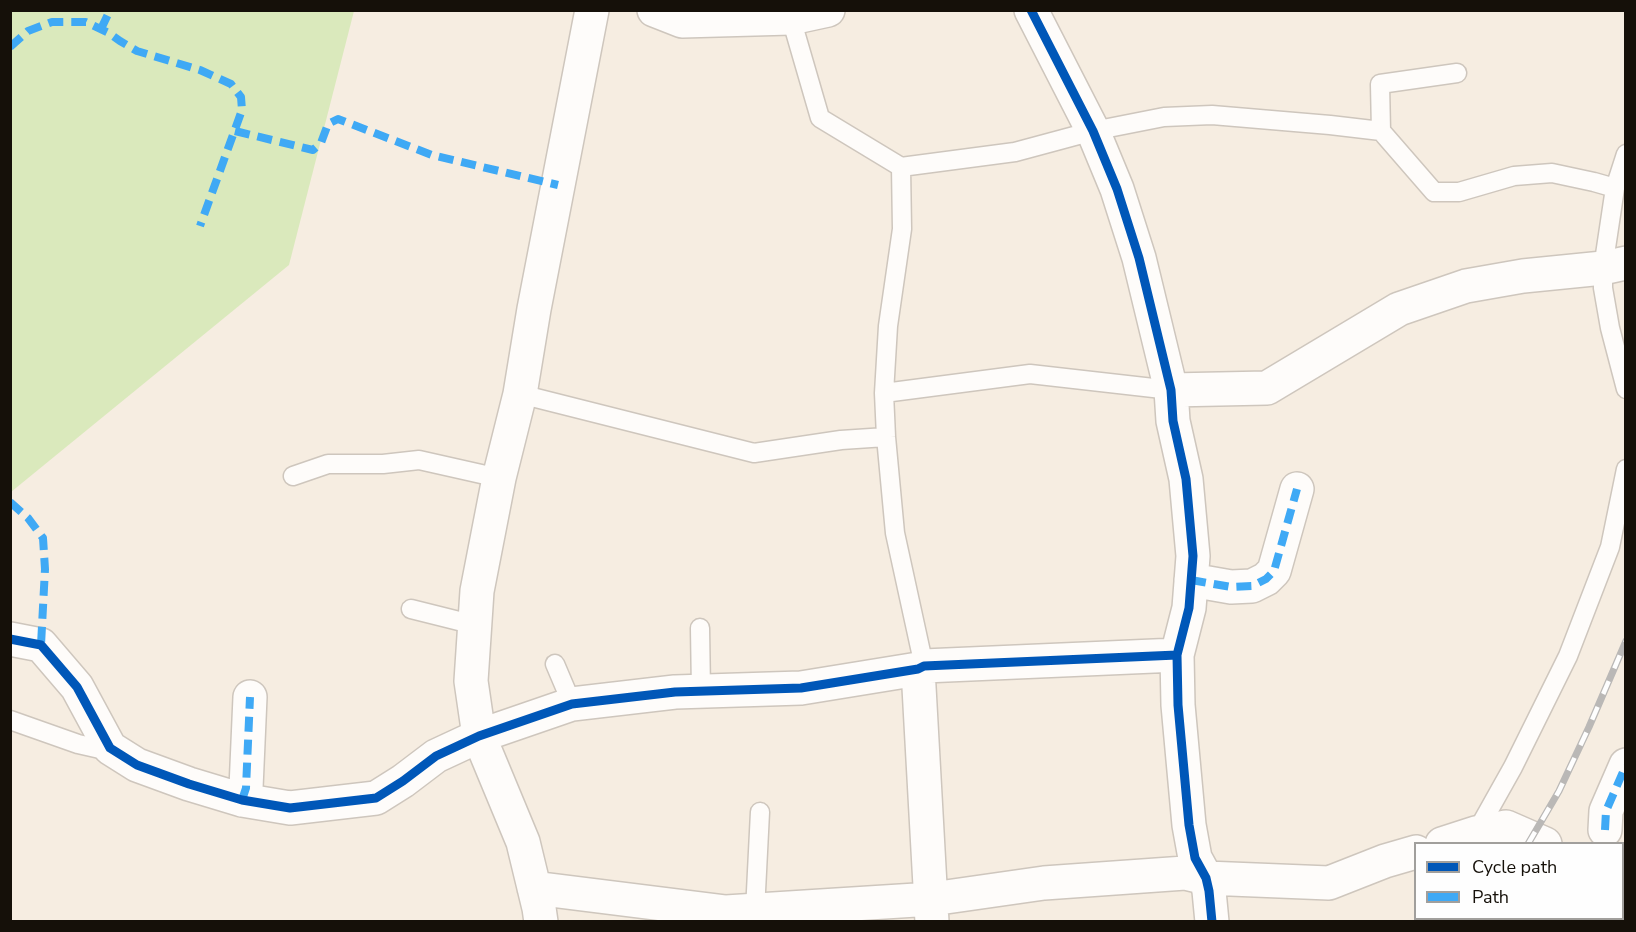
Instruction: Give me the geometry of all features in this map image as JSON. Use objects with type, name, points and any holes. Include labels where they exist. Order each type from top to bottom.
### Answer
[{"type":"street","points":[[541,921],[523,842],[479,736],[471,681],[477,591],[520,394],[536,297],[592,10]]},
{"type":"street","points":[[654,10],[682,21],[791,18],[828,10]]},
{"type":"street","points":[[1031,10],[1093,131],[1117,189],[1136,248],[1171,390],[1173,421],[1186,479],[1193,556],[1188,608],[1177,654],[1178,705],[1188,825],[1196,858],[1206,878],[1212,921]]},
{"type":"street","points":[[1171,390],[1267,388],[1399,309],[1466,286],[1523,276],[1614,266]]},
{"type":"street","points":[[1191,580],[1231,587],[1252,586],[1266,579],[1275,571],[1297,489]]},
{"type":"street","points":[[10,639],[41,645],[77,687],[110,748],[137,765],[242,800],[290,807],[376,798],[436,756],[479,736],[572,704],[675,692],[801,688],[921,668],[1177,654]]},
{"type":"street","points":[[921,668],[932,910]]},
{"type":"street","points":[[242,800],[246,788],[250,697]]},
{"type":"street","points":[[1607,834],[1606,810],[1626,765]]},
{"type":"street","points":[[1445,842],[1506,827],[1543,842]]},
{"type":"street","points":[[534,888],[726,912],[932,910],[1044,883],[1106,878],[1185,873],[1206,878],[1329,883],[1385,861],[1414,853]]},
{"type":"lane","points":[[791,18],[820,118],[901,167],[1014,152],[1093,131],[1164,117],[1212,115],[1380,131]]},
{"type":"lane","points":[[1458,73],[1380,84],[1380,131],[1434,192],[1459,192],[1514,176],[1552,172],[1615,188]]},
{"type":"lane","points":[[1626,154],[1615,188],[1614,266],[1603,288],[1626,389]]},
{"type":"lane","points":[[901,167],[902,229],[888,326],[884,393],[895,533],[921,668]]},
{"type":"lane","points":[[884,393],[1030,374],[1171,390]]},
{"type":"lane","points":[[520,394],[754,453],[841,440],[886,437]]},
{"type":"lane","points":[[293,476],[328,464],[383,464],[419,460],[500,478]]},
{"type":"lane","points":[[1476,833],[1513,767],[1568,656],[1610,547],[1626,469]]},
{"type":"lane","points":[[411,609],[475,625]]},
{"type":"lane","points":[[700,628],[700,691]]},
{"type":"lane","points":[[555,664],[572,704]]},
{"type":"lane","points":[[10,720],[78,744],[99,749],[110,748]]},
{"type":"lane","points":[[755,911],[760,812]]},
{"type":"green space","points":[[11,10],[354,11],[289,265],[11,492]]},
{"type":"railway","points":[[1529,842],[1559,791],[1626,641]]},
{"type":"marked path","points":[[101,29],[110,10]]},
{"type":"marked path","points":[[10,47],[28,31],[52,22],[86,22],[109,33],[137,51],[200,70],[231,84],[241,97],[242,110],[200,226]]},
{"type":"marked path","points":[[235,131],[313,150],[321,143],[328,124],[338,119],[432,155],[558,185]]},
{"type":"marked path","points":[[1191,580],[1231,587],[1252,586],[1266,579],[1274,571],[1297,489]]},
{"type":"marked path","points":[[10,502],[28,518],[43,538],[45,569],[41,645]]},
{"type":"marked path","points":[[242,800],[246,788],[250,697]]},
{"type":"marked path","points":[[1605,830],[1606,811],[1626,765]]},
{"type":"cycle path","points":[[1031,10],[1093,131],[1117,189],[1139,258],[1171,390],[1173,421],[1186,479],[1193,556],[1189,608],[1177,655],[1178,705],[1189,825],[1195,858],[1206,878],[1212,922]]},
{"type":"cycle path","points":[[10,639],[41,645],[77,687],[110,748],[137,765],[242,800],[290,808],[376,798],[436,756],[479,736],[572,704],[675,692],[801,688],[918,669],[924,666],[1177,655]]}]
